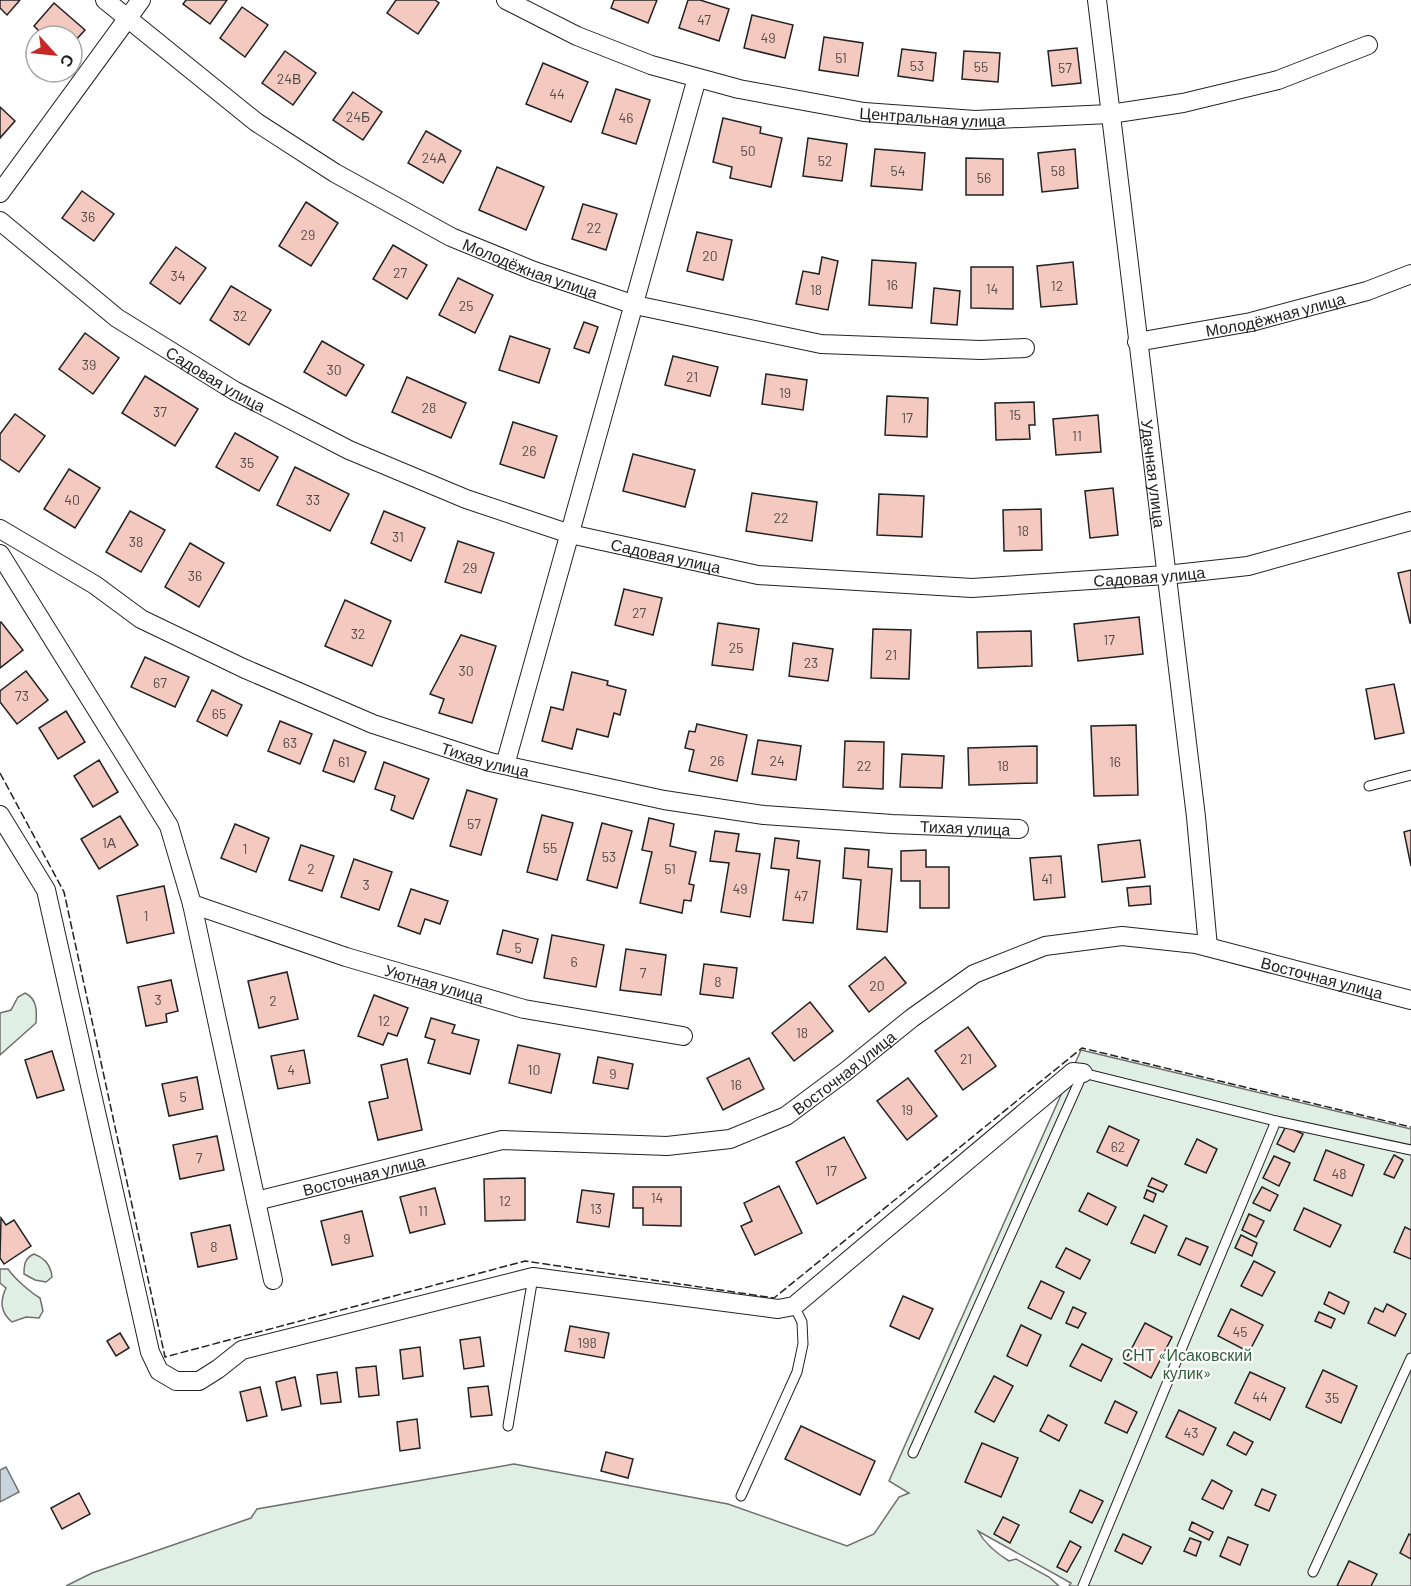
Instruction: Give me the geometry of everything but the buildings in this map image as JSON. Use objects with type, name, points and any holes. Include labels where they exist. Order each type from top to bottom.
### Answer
[{"type":"street","name":"Молодёжная улица","points":[[105,0],[256,122],[335,173],[451,237],[534,271],[635,305],[821,344],[981,350],[1025,348]]},
{"type":"street","points":[[0,193],[141,0]]},
{"type":"street","name":"Центральная улица","points":[[506,0],[577,36],[651,65],[739,89],[864,112],[975,120],[1110,114],[1183,103],[1278,80],[1368,45]]},
{"type":"street","name":"Удачная улица","points":[[1097,0],[1196,817],[1208,947]]},
{"type":"street","points":[[504,765],[697,78]]},
{"type":"street","name":"Садовая улица","points":[[0,221],[117,318],[235,391],[349,450],[466,499],[570,534],[758,575],[972,588],[1166,576],[1248,566],[1411,521]]},
{"type":"street","name":"Молодёжная улица","points":[[1137,342],[1251,322],[1367,291],[1411,274]]},
{"type":"street","name":"Тихая улица","points":[[0,529],[94,585],[141,619],[243,668],[373,724],[504,765],[664,800],[764,815],[892,824],[1019,829]]},
{"type":"street","points":[[0,554],[169,826],[192,904],[273,1280]]},
{"type":"street","points":[[0,815],[46,890],[150,1352],[159,1371],[176,1381],[199,1381],[243,1350],[533,1277],[778,1309],[794,1306],[1073,1072],[1083,1073]]},
{"type":"street","name":"Уютная улица","points":[[192,904],[346,957],[524,1009],[683,1036]]},
{"type":"street","name":"Восточная улица","points":[[256,1201],[502,1140],[667,1146],[730,1139],[786,1116],[912,1018],[974,974],[1045,946],[1122,936],[1196,944],[1411,1000]]},
{"type":"lane","points":[[1369,786],[1411,775]]},
{"type":"lane","points":[[913,1453],[1083,1073],[1276,1121],[1411,1150]]},
{"type":"lane","points":[[1083,1586],[1276,1121]]},
{"type":"lane","points":[[508,1426],[533,1277]]},
{"type":"lane","points":[[741,1496],[797,1372],[803,1344],[802,1322],[794,1306]]},
{"type":"lane","points":[[1313,1572],[1411,1358]]},
{"type":"green space","points":[[25,993],[32,998],[35,1005],[36,1023],[0,1055],[0,1013],[11,1010],[18,997]]},
{"type":"green space","name":"СНТ «Исаковский кулик»","points":[[1081,1050],[1411,1129],[1411,1586],[1069,1586],[1071,1583],[978,1531],[987,1544],[1004,1558],[1009,1561],[1016,1559],[1049,1577],[1059,1586],[66,1586],[92,1573],[251,1518],[257,1509],[514,1464],[728,1504],[847,1546],[874,1534],[899,1497],[909,1493],[889,1481]]},
{"type":"green space","points":[[34,1254],[44,1260],[50,1269],[52,1277],[46,1282],[35,1280],[24,1274],[26,1262]]},
{"type":"green space","points":[[0,1269],[8,1269],[40,1298],[43,1311],[39,1318],[26,1317],[12,1322],[8,1318],[2,1306],[6,1288],[0,1283]]},
{"type":"shaded area","points":[[6,1467],[19,1492],[0,1502],[0,1470]]},
{"type":"fence","points":[[0,773],[64,892],[165,1357],[525,1261],[774,1298],[1082,1048],[1411,1127]]}]
